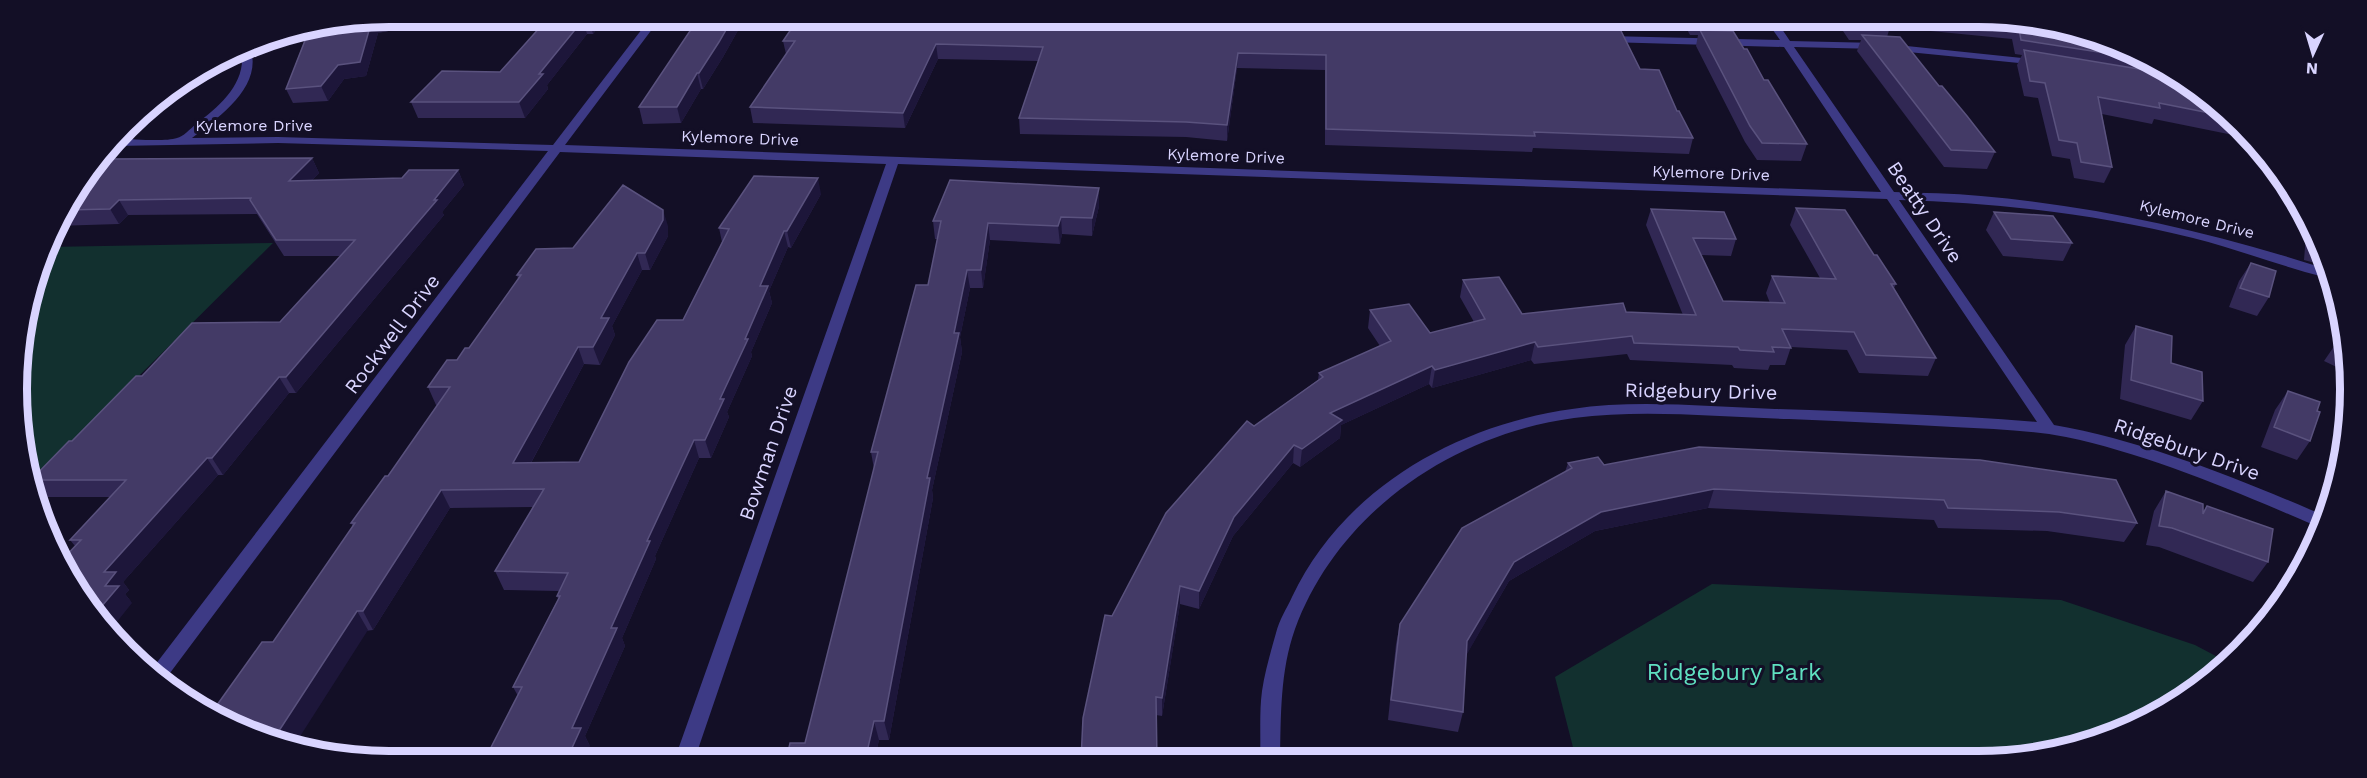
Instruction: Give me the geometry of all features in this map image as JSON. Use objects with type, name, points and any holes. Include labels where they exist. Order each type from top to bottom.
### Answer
[{"type":"street","name":"Rockwell Drive","points":[[162,670],[649,27]]},
{"type":"street","name":"Beatty Drive","points":[[1776,27],[2049,429]]},
{"type":"street","points":[[1595,38],[1935,50],[2053,64]]},
{"type":"street","points":[[180,142],[219,111],[237,92],[248,72],[249,55]]},
{"type":"street","name":"Kylemore Drive","points":[[124,143],[289,141],[558,148],[1889,195],[2019,203],[2091,212],[2210,237],[2321,272]]},
{"type":"street","name":"Bowman Drive","points":[[687,751],[893,160]]},
{"type":"street","name":"Ridgebury Drive","points":[[1270,751],[1270,712],[1277,661],[1288,622],[1307,581],[1327,549],[1355,517],[1386,490],[1414,471],[1485,434],[1536,420],[1620,410],[1788,414],[2049,429],[2123,446],[2245,490],[2315,519]]},
{"type":"green space","points":[[273,243],[38,476],[28,413],[28,365],[39,295],[56,247]]},
{"type":"green space","name":"Ridgebury Park","points":[[1712,584],[2061,600],[2195,645],[2220,658],[2159,703],[2094,732],[2072,739],[2025,748],[1978,751],[1574,751],[1555,677]]},
{"type":"building","points":[[540,27],[577,27],[519,102],[411,102],[442,71],[500,72]]},
{"type":"building","points":[[693,27],[728,27],[677,107],[639,107]]},
{"type":"building","points":[[793,27],[1553,27],[1620,29],[1640,69],[1659,70],[1677,111],[1693,138],[1534,132],[1535,136],[1326,129],[1326,55],[1238,53],[1227,125],[1019,118],[1043,47],[936,44],[903,113],[750,107],[795,41],[783,41]]},
{"type":"building","points":[[370,28],[360,62],[338,65],[321,86],[286,89],[307,36]]},
{"type":"building","points":[[2019,29],[2072,39],[2116,55],[2021,40]]},
{"type":"building","points":[[1700,30],[1733,31],[1744,49],[1747,49],[1764,80],[1768,80],[1807,144],[1762,143],[1750,126]]},
{"type":"building","points":[[1862,35],[1900,37],[1995,152],[1951,150]]},
{"type":"building","points":[[2024,50],[2152,71],[2213,114],[2159,103],[2160,108],[2098,97],[2112,167],[2081,162],[2077,143],[2059,140],[2045,83],[2030,81]]},
{"type":"building","points":[[312,158],[289,181],[402,178],[409,170],[458,170],[434,200],[437,200],[286,377],[279,377],[212,458],[207,458],[104,572],[116,572],[105,586],[119,586],[101,607],[67,555],[81,540],[70,540],[126,480],[38,480],[37,474],[136,376],[142,376],[192,323],[280,322],[355,240],[276,240],[250,200],[251,198],[119,200],[110,209],[74,210],[110,159]]},
{"type":"building","points":[[754,176],[818,178],[787,231],[784,231],[760,286],[768,286],[745,339],[748,339],[720,399],[724,399],[705,440],[694,440],[647,541],[650,541],[611,628],[617,628],[572,728],[581,728],[571,751],[489,751],[522,687],[513,687],[560,596],[557,596],[568,573],[495,571],[544,489],[441,490],[363,611],[357,611],[277,733],[216,707],[262,642],[273,642],[355,523],[351,523],[385,476],[388,476],[450,387],[428,387],[447,360],[457,360],[465,348],[469,348],[521,275],[517,275],[536,249],[573,248],[623,185],[663,210],[663,220],[645,253],[637,253],[601,318],[609,318],[593,347],[578,347],[513,463],[579,462],[629,362],[657,320],[683,320],[729,229],[719,228]]},
{"type":"building","points":[[950,180],[1099,188],[1092,218],[1061,217],[1058,226],[988,223],[981,270],[967,270],[954,333],[959,333],[927,478],[930,478],[884,721],[874,721],[867,751],[788,751],[790,743],[805,743],[878,452],[871,452],[916,285],[928,285],[941,221],[933,221]]},
{"type":"building","points":[[1796,208],[1845,210],[1896,284],[1891,284],[1936,358],[1866,355],[1854,332],[1782,329],[1791,348],[1772,347],[1774,352],[1740,350],[1738,347],[1634,343],[1632,336],[1538,347],[1535,342],[1435,370],[1432,366],[1330,413],[1342,420],[1302,449],[1294,445],[1234,517],[1199,591],[1180,586],[1162,698],[1156,697],[1157,751],[1081,751],[1083,718],[1105,615],[1112,616],[1166,513],[1247,421],[1254,426],[1323,377],[1319,373],[1391,341],[1370,310],[1409,304],[1430,333],[1485,319],[1463,280],[1499,277],[1522,314],[1623,303],[1626,312],[1696,315],[1651,209],[1724,212],[1736,239],[1693,238],[1723,301],[1785,303],[1772,276],[1836,279]]},
{"type":"building","points":[[1994,212],[2053,216],[2072,243],[2011,239]]},
{"type":"building","points":[[2251,263],[2276,271],[2269,297],[2240,288]]},
{"type":"building","points":[[2136,326],[2172,336],[2171,363],[2202,372],[2203,401],[2131,380]]},
{"type":"building","points":[[2288,391],[2320,402],[2317,411],[2320,412],[2310,441],[2274,427]]},
{"type":"building","points":[[1699,447],[1980,460],[2116,480],[2137,523],[2059,512],[1948,508],[1944,500],[1714,489],[1601,512],[1514,562],[1467,641],[1463,712],[1391,700],[1400,624],[1462,528],[1572,468],[1568,463],[1598,457],[1604,465]]},
{"type":"building","points":[[2166,491],[2203,504],[2203,514],[2207,506],[2273,529],[2268,562],[2172,528],[2159,526]]}]
